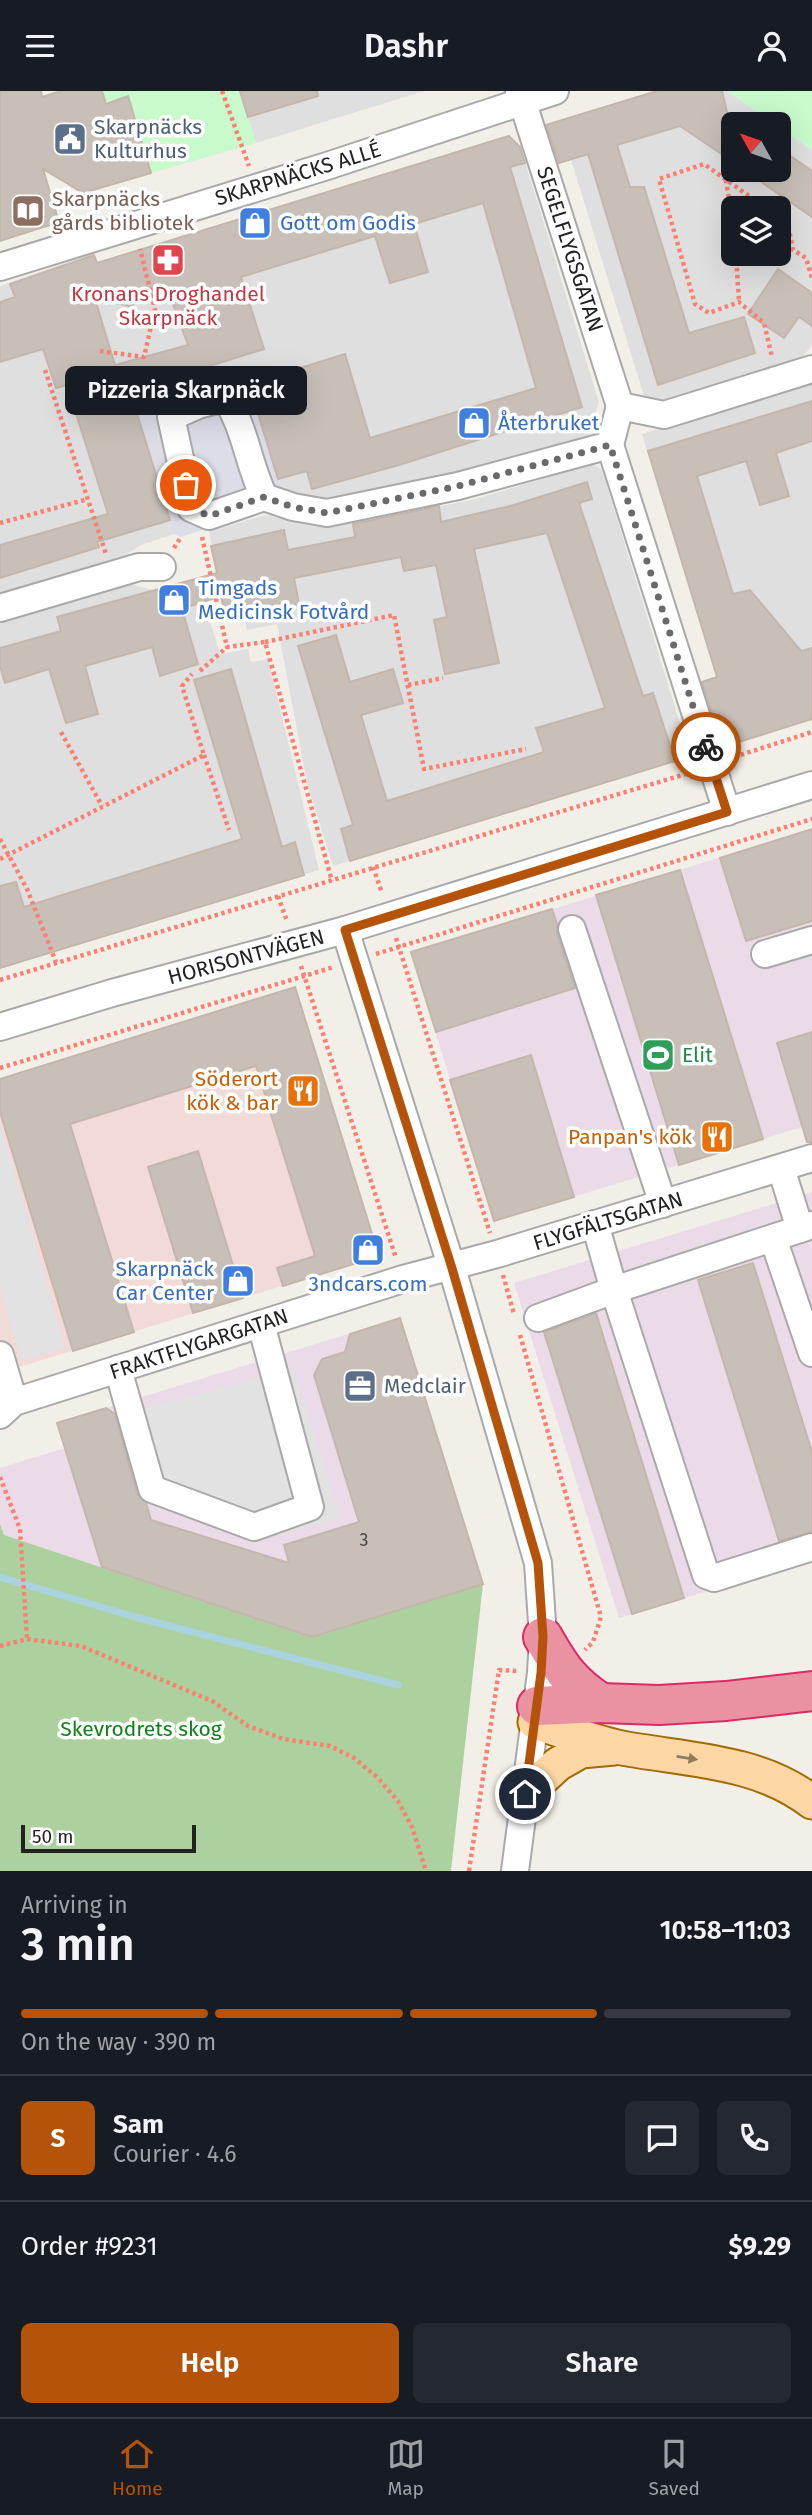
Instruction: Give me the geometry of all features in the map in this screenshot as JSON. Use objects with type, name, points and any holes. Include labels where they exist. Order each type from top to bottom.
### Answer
[{"type":"highway","points":[[543,1682],[582,1691],[601,1703],[659,1705],[726,1701],[812,1691]]},
{"type":"main road","points":[[543,1682],[620,1747]]},
{"type":"main road","points":[[525,1794],[558,1764],[581,1751],[620,1747],[725,1764],[780,1782],[812,1802]]},
{"type":"street","name":"SKARPNÄCKS ALLÉ","points":[[0,267],[257,187],[521,96],[555,91]]},
{"type":"street","name":"SEGELFLYGSGATAN","points":[[521,96],[620,406]]},
{"type":"street","points":[[727,812],[610,445],[620,406],[664,415],[812,369]]},
{"type":"street","points":[[264,497],[239,419],[226,398],[198,405],[171,417],[191,508],[209,516],[264,497],[293,507],[327,513],[458,486],[610,445]]},
{"type":"street","points":[[0,608],[139,566],[162,567]]},
{"type":"street","name":"HORISONTVÄGEN","points":[[0,1027],[112,993],[345,930],[812,785]]},
{"type":"street","points":[[572,929],[663,1204]]},
{"type":"street","points":[[345,930],[451,1265],[538,1563],[543,1682],[515,1871]]},
{"type":"street","points":[[765,954],[812,940]]},
{"type":"street","name":"FLYGFÄLTSGATAN","points":[[403,1279],[497,1254],[812,1158]]},
{"type":"street","points":[[525,1324],[614,1290],[806,1227],[781,1168]]},
{"type":"street","points":[[595,1224],[706,1575],[714,1578],[812,1547]]},
{"type":"street","points":[[773,1238],[812,1353]]},
{"type":"street","name":"FRAKTFLYGARGATAN","points":[[7,1409],[118,1369],[403,1279]]},
{"type":"street","points":[[118,1369],[152,1489],[254,1527],[310,1507],[261,1324]]},
{"type":"street","points":[[0,1355],[7,1409]]},
{"type":"path","points":[[222,91],[257,187]]},
{"type":"path","points":[[721,176],[704,163],[659,179],[695,304],[709,313],[739,302]]},
{"type":"path","points":[[729,182],[749,196]]},
{"type":"path","points":[[100,351],[144,357],[155,309],[133,224]]},
{"type":"path","points":[[791,240],[793,250],[806,258],[812,278]]},
{"type":"path","points":[[737,266],[739,302],[764,323],[774,365]]},
{"type":"path","points":[[46,370],[113,574]]},
{"type":"path","points":[[153,384],[157,397]]},
{"type":"path","points":[[0,523],[88,499]]},
{"type":"path","points":[[200,531],[227,647]]},
{"type":"path","points":[[200,671],[227,647],[265,642],[394,615],[424,769],[526,749]]},
{"type":"path","points":[[265,642],[332,881]]},
{"type":"path","points":[[192,674],[182,686],[229,829]]},
{"type":"path","points":[[408,685],[443,678]]},
{"type":"path","points":[[61,732],[102,806]]},
{"type":"path","points":[[0,980],[332,881],[812,732]]},
{"type":"path","points":[[0,859],[204,755]]},
{"type":"path","points":[[0,1067],[812,819]]},
{"type":"path","points":[[0,839],[27,889],[56,963]]},
{"type":"path","points":[[373,867],[497,1254],[525,1324],[601,1617],[593,1642],[543,1682],[499,1670],[469,1871]]},
{"type":"path","points":[[278,896],[403,1279]]},
{"type":"path","points":[[0,1477],[20,1529],[27,1639]]},
{"type":"path","points":[[0,1646],[27,1639],[80,1646],[212,1701],[248,1726],[283,1739],[330,1746],[354,1758],[377,1777],[398,1801],[412,1827],[426,1871]]},
{"type":"shaded area","points":[[240,91],[424,91],[256,143]]},
{"type":"shaded area","points":[[657,91],[727,91],[758,112],[721,112],[721,182],[791,182],[791,135],[812,150],[812,346],[802,357],[662,400],[644,396],[559,121]]},
{"type":"shaded area","points":[[509,136],[520,146],[599,402],[589,435],[581,440],[473,473],[321,501],[282,490],[255,404],[210,380],[134,404],[174,534],[141,545],[124,556],[0,593],[0,286],[93,253],[98,263]]},
{"type":"shaded area","points":[[225,379],[238,383],[249,392],[255,404],[282,490],[283,503],[181,537],[174,534],[134,404],[210,380]]},
{"type":"shaded area","points":[[812,382],[812,719],[737,742],[642,434]]},
{"type":"shaded area","points":[[593,464],[602,470],[690,756],[333,866],[307,783],[277,624],[247,630],[244,616],[226,619],[209,532],[265,515],[314,527],[337,526],[472,500]]},
{"type":"shaded area","points":[[197,579],[220,654],[248,649],[251,662],[268,659],[319,870],[0,968],[0,614],[117,585],[130,584],[162,590]]},
{"type":"shaded area","points":[[812,829],[812,1124],[494,1221],[411,953]]},
{"type":"shaded area","points":[[295,987],[379,1256],[0,1373],[0,1079]]},
{"type":"shaded area","points":[[0,1124],[65,1347],[22,1361],[0,1287]]},
{"type":"shaded area","points":[[812,1192],[812,1559],[619,1618],[514,1283]]},
{"type":"shaded area","points":[[400,1318],[483,1584],[311,1637],[3,1535],[0,1524],[0,1468],[65,1448],[57,1423]]},
{"type":"shaded area","points":[[294,1368],[340,1517],[268,1539],[163,1506],[138,1411]]},
{"type":"green space","points":[[102,91],[240,91],[256,143],[151,173],[128,97],[106,104]]},
{"type":"green space","points":[[727,91],[812,91],[812,150],[791,135],[791,112],[758,112]]},
{"type":"green space","name":"Skevrodrets skog","points":[[0,1524],[4,1535],[311,1637],[483,1584],[451,1871],[0,1871]]},
{"type":"building","name":"Skarpnäcks Kulturhus","points":[[0,91],[41,91],[42,97],[61,91],[102,91],[106,104],[128,96],[151,173],[83,193],[43,169],[59,222],[0,241]]},
{"type":"building","points":[[240,91],[317,91],[318,96],[248,117]]},
{"type":"building","points":[[657,91],[722,91],[727,112],[721,112],[721,154],[680,126],[617,145],[630,187],[644,187],[689,333],[744,317],[755,353],[658,385],[588,154],[559,163],[546,125]]},
{"type":"building","points":[[509,136],[520,147],[525,163],[510,167],[582,407],[399,465],[312,489],[307,471],[278,479],[250,393],[278,375],[345,354],[370,438],[536,388],[483,203],[414,224],[428,272],[390,283],[375,236],[241,277],[264,349],[130,391],[170,520],[97,542],[99,547],[0,578],[0,545],[108,514],[67,385],[56,388],[43,349],[0,362],[0,302],[15,297],[10,284],[94,255],[97,263]],"holes":[[[168,291],[188,345],[115,365],[95,299],[129,306]]]},
{"type":"building","points":[[791,156],[812,171],[812,217],[791,202],[791,196],[782,196],[761,182],[791,182]]},
{"type":"building","points":[[778,269],[812,293],[812,326],[799,317],[784,338],[748,314]]},
{"type":"building","points":[[812,401],[812,441],[776,453],[789,496],[760,505],[746,461],[697,476],[733,594],[750,590],[801,651],[812,648],[812,719],[723,747],[702,682],[717,677],[648,451]]},
{"type":"building","points":[[587,482],[592,499],[579,503],[643,696],[653,693],[675,761],[350,861],[341,829],[353,825],[298,646],[336,635],[350,682],[393,669],[403,703],[361,715],[387,801],[544,752],[536,728],[605,708],[547,533],[474,549],[499,663],[445,674],[434,620],[447,617],[436,565],[404,571],[401,557],[294,578],[299,604],[226,619],[221,596],[182,609],[198,664],[160,676],[152,647],[85,666],[98,714],[66,723],[49,669],[5,683],[0,666],[0,648],[61,631],[57,617],[217,573],[211,546],[284,530],[288,550],[355,537],[353,524],[439,506],[441,522],[514,505]]},
{"type":"building","points":[[231,669],[282,847],[295,842],[304,875],[0,968],[0,886],[16,882],[24,907],[242,839],[194,680]]},
{"type":"building","points":[[812,829],[812,921],[746,941],[720,858]]},
{"type":"building","points":[[680,870],[763,1139],[679,1165],[596,895]]},
{"type":"building","points":[[552,909],[557,934],[575,988],[436,1032],[411,952]]},
{"type":"building","points":[[295,987],[379,1256],[283,1286],[277,1268],[315,1256],[256,1066],[70,1124],[134,1332],[73,1351],[0,1112],[0,1079]]},
{"type":"building","points":[[812,1032],[812,1142],[807,1142],[777,1043]]},
{"type":"building","points":[[531,1055],[574,1197],[494,1221],[450,1080]]},
{"type":"building","points":[[198,1151],[243,1298],[193,1313],[148,1167]]},
{"type":"building","points":[[753,1263],[812,1452],[812,1532],[779,1541],[698,1280]]},
{"type":"building","points":[[596,1313],[684,1598],[632,1614],[544,1332]]},
{"type":"building","points":[[400,1318],[483,1584],[312,1637],[102,1567],[57,1423],[106,1408],[115,1414],[137,1493],[146,1503],[151,1520],[289,1563],[284,1545],[359,1522],[314,1375],[322,1359],[345,1352],[350,1334]]},
{"type":"waterway","points":[[0,1577],[135,1617],[398,1685]]},
{"type":"way so far","points":[[186,485],[191,508],[209,516],[264,497],[293,507],[327,513],[458,486],[610,445],[706,747]]},
{"type":"place","name":"Skarpnäcks Kulturhus","points":[[70,139]]},
{"type":"place","name":"Skarpnäcks gårds bibliotek","points":[[28,211]]},
{"type":"place","name":"Gott om Godis","points":[[255,223]]},
{"type":"place","name":"Kronans Droghandel Skarpnäck","points":[[168,260]]},
{"type":"place","name":"Återbruket","points":[[474,423]]},
{"type":"place","name":"Pizzeria Skarpnäck","points":[[186,485]]},
{"type":"place","name":"Timgads Medicinsk Fotvård","points":[[174,600]]},
{"type":"place","name":"Elit","points":[[658,1055]]},
{"type":"place","name":"Söderort kök & bar","points":[[303,1091]]},
{"type":"place","name":"Panpan's kök","points":[[717,1137]]},
{"type":"place","name":"3ndcars.com","points":[[368,1250]]},
{"type":"place","name":"Skarpnäck Car Center","points":[[238,1281]]},
{"type":"place","name":"Medclair","points":[[360,1386]]},
{"type":"route","points":[[525,1794],[541,1673],[543,1637],[538,1563],[451,1265],[345,930],[727,812],[706,747]]}]
